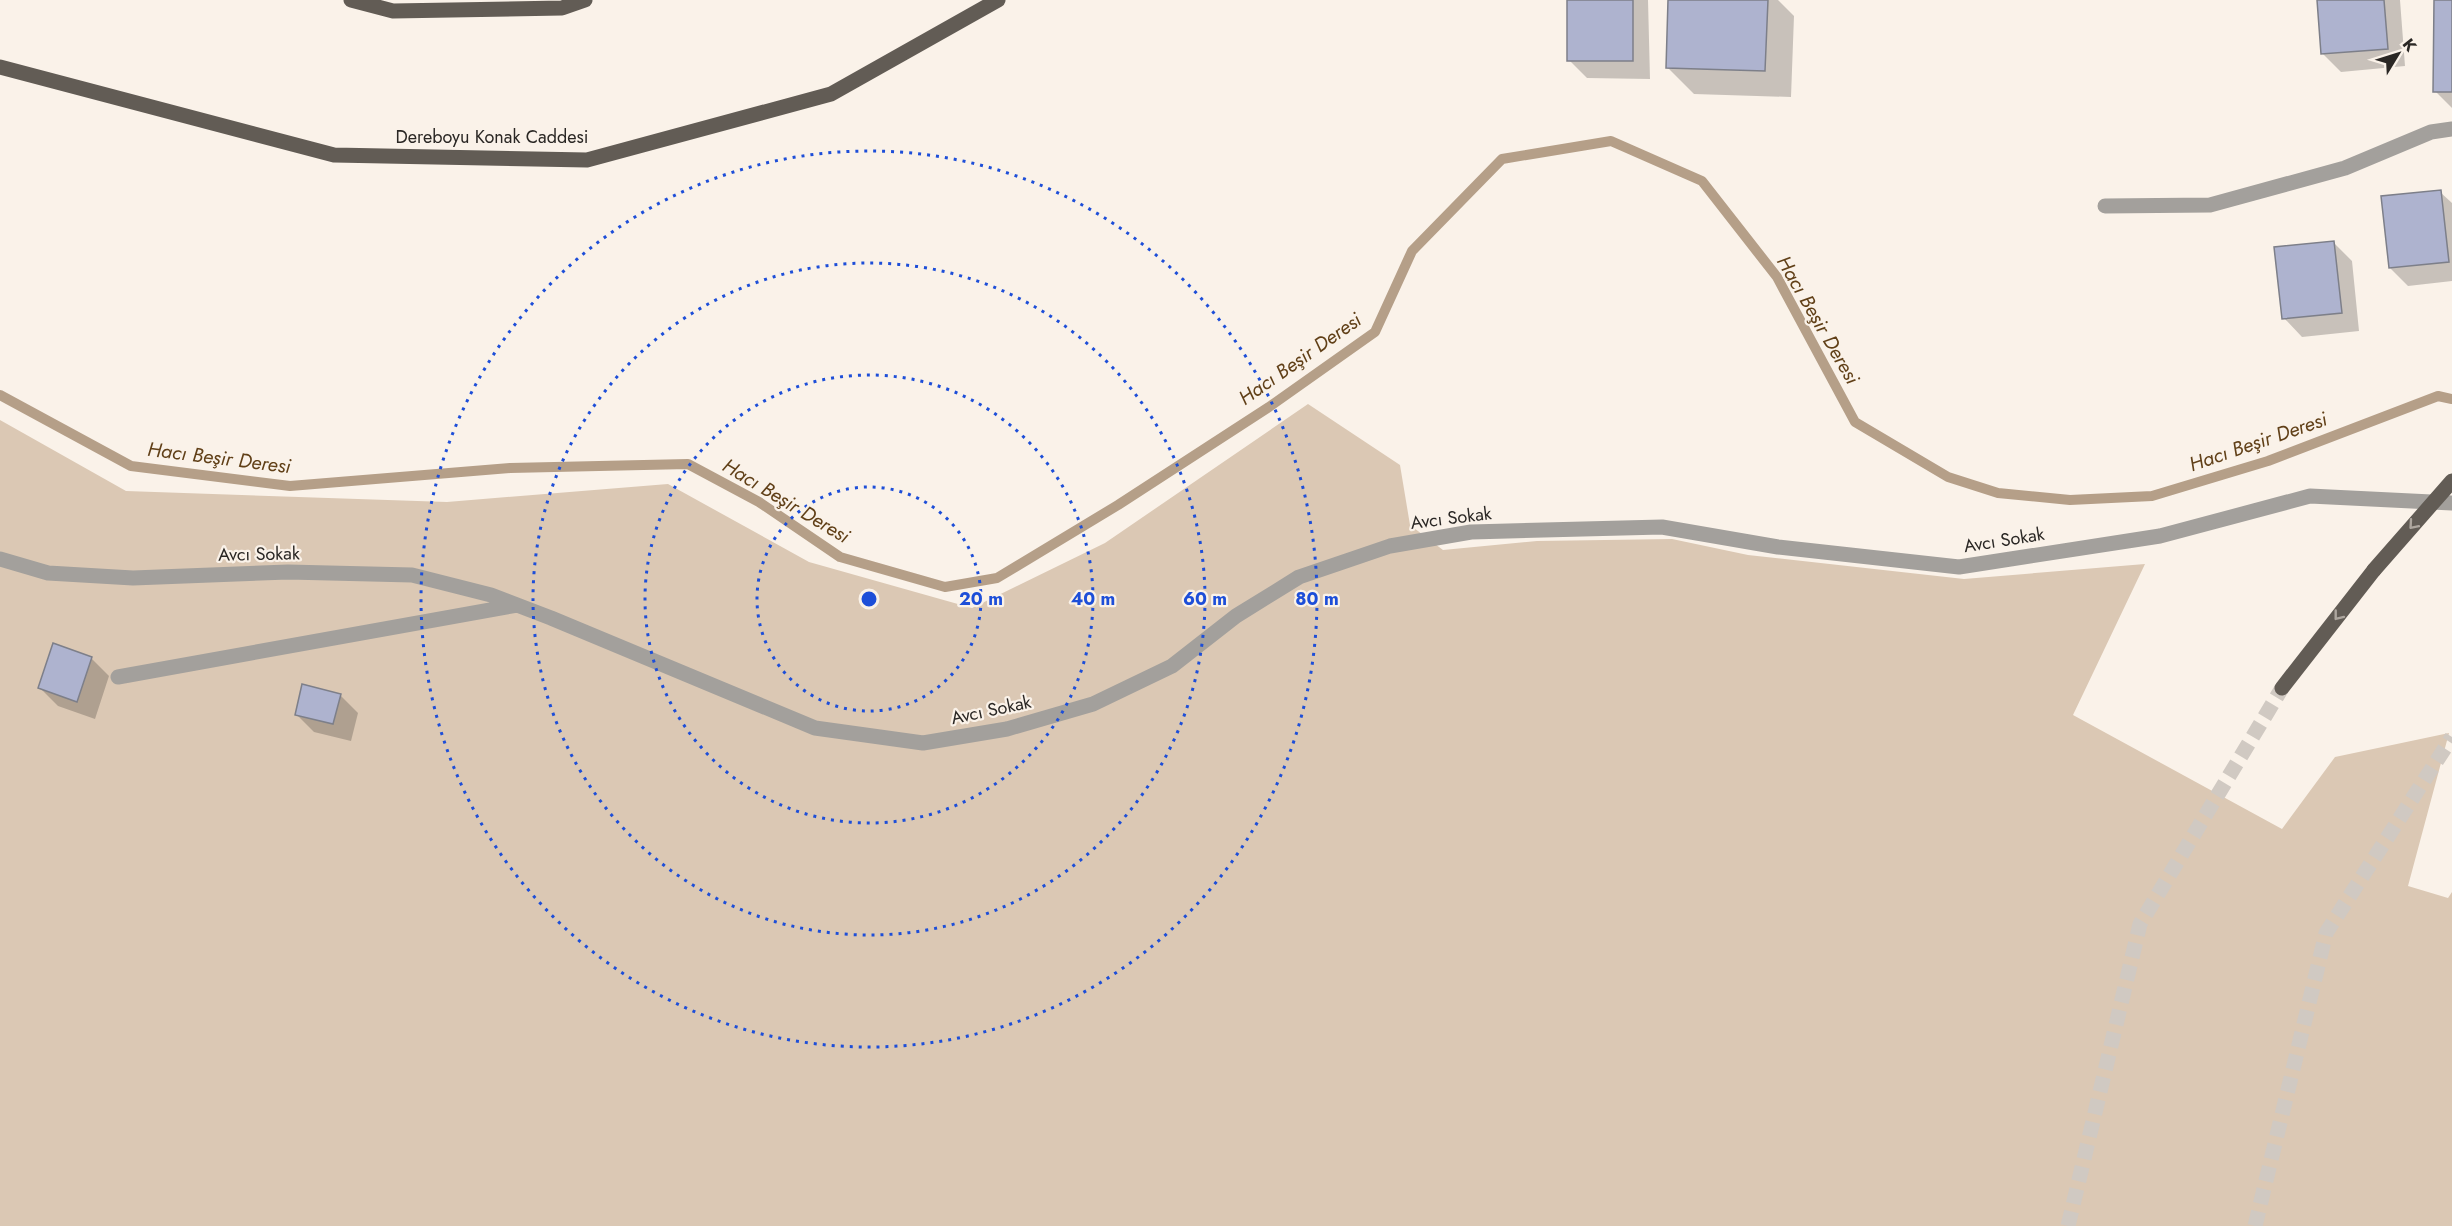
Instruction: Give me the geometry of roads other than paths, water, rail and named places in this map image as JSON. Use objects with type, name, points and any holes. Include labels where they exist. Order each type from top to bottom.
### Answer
[{"type":"main road","points":[[351,0],[393,11],[562,8],[585,0]]},
{"type":"main road","name":"Dereboyu Konak Caddesi","points":[[0,67],[334,155],[587,160],[831,94],[998,0]]},
{"type":"main road","points":[[2282,688],[2374,570],[2452,481]]},
{"type":"street","points":[[2105,206],[2210,205],[2345,168],[2431,132],[2452,129]]},
{"type":"street","name":"Avcı Sokak","points":[[0,559],[48,573],[133,578],[288,572],[412,575],[491,595],[708,681],[815,728],[923,743],[1007,729],[1093,704],[1172,666],[1236,616],[1299,577],[1390,546],[1471,532],[1662,527],[1778,547],[1959,567],[2160,536],[2310,496],[2452,503]]},
{"type":"street","points":[[118,677],[517,605]]},
{"type":"waterway","name":"Hacı Beşir Deresi","points":[[0,395],[131,466],[290,486],[510,468],[688,464],[759,502],[840,557],[945,587],[997,578],[1118,505],[1269,407],[1375,332],[1412,251],[1502,159],[1611,141],[1702,181],[1777,277],[1855,422],[1948,477],[1998,493],[2070,500],[2152,496],[2268,461],[2438,396],[2452,399]]},
{"type":"tunnel","points":[[2068,1226],[2140,924],[2282,688]]},
{"type":"tunnel","points":[[2255,1226],[2326,933],[2452,737]]}]
